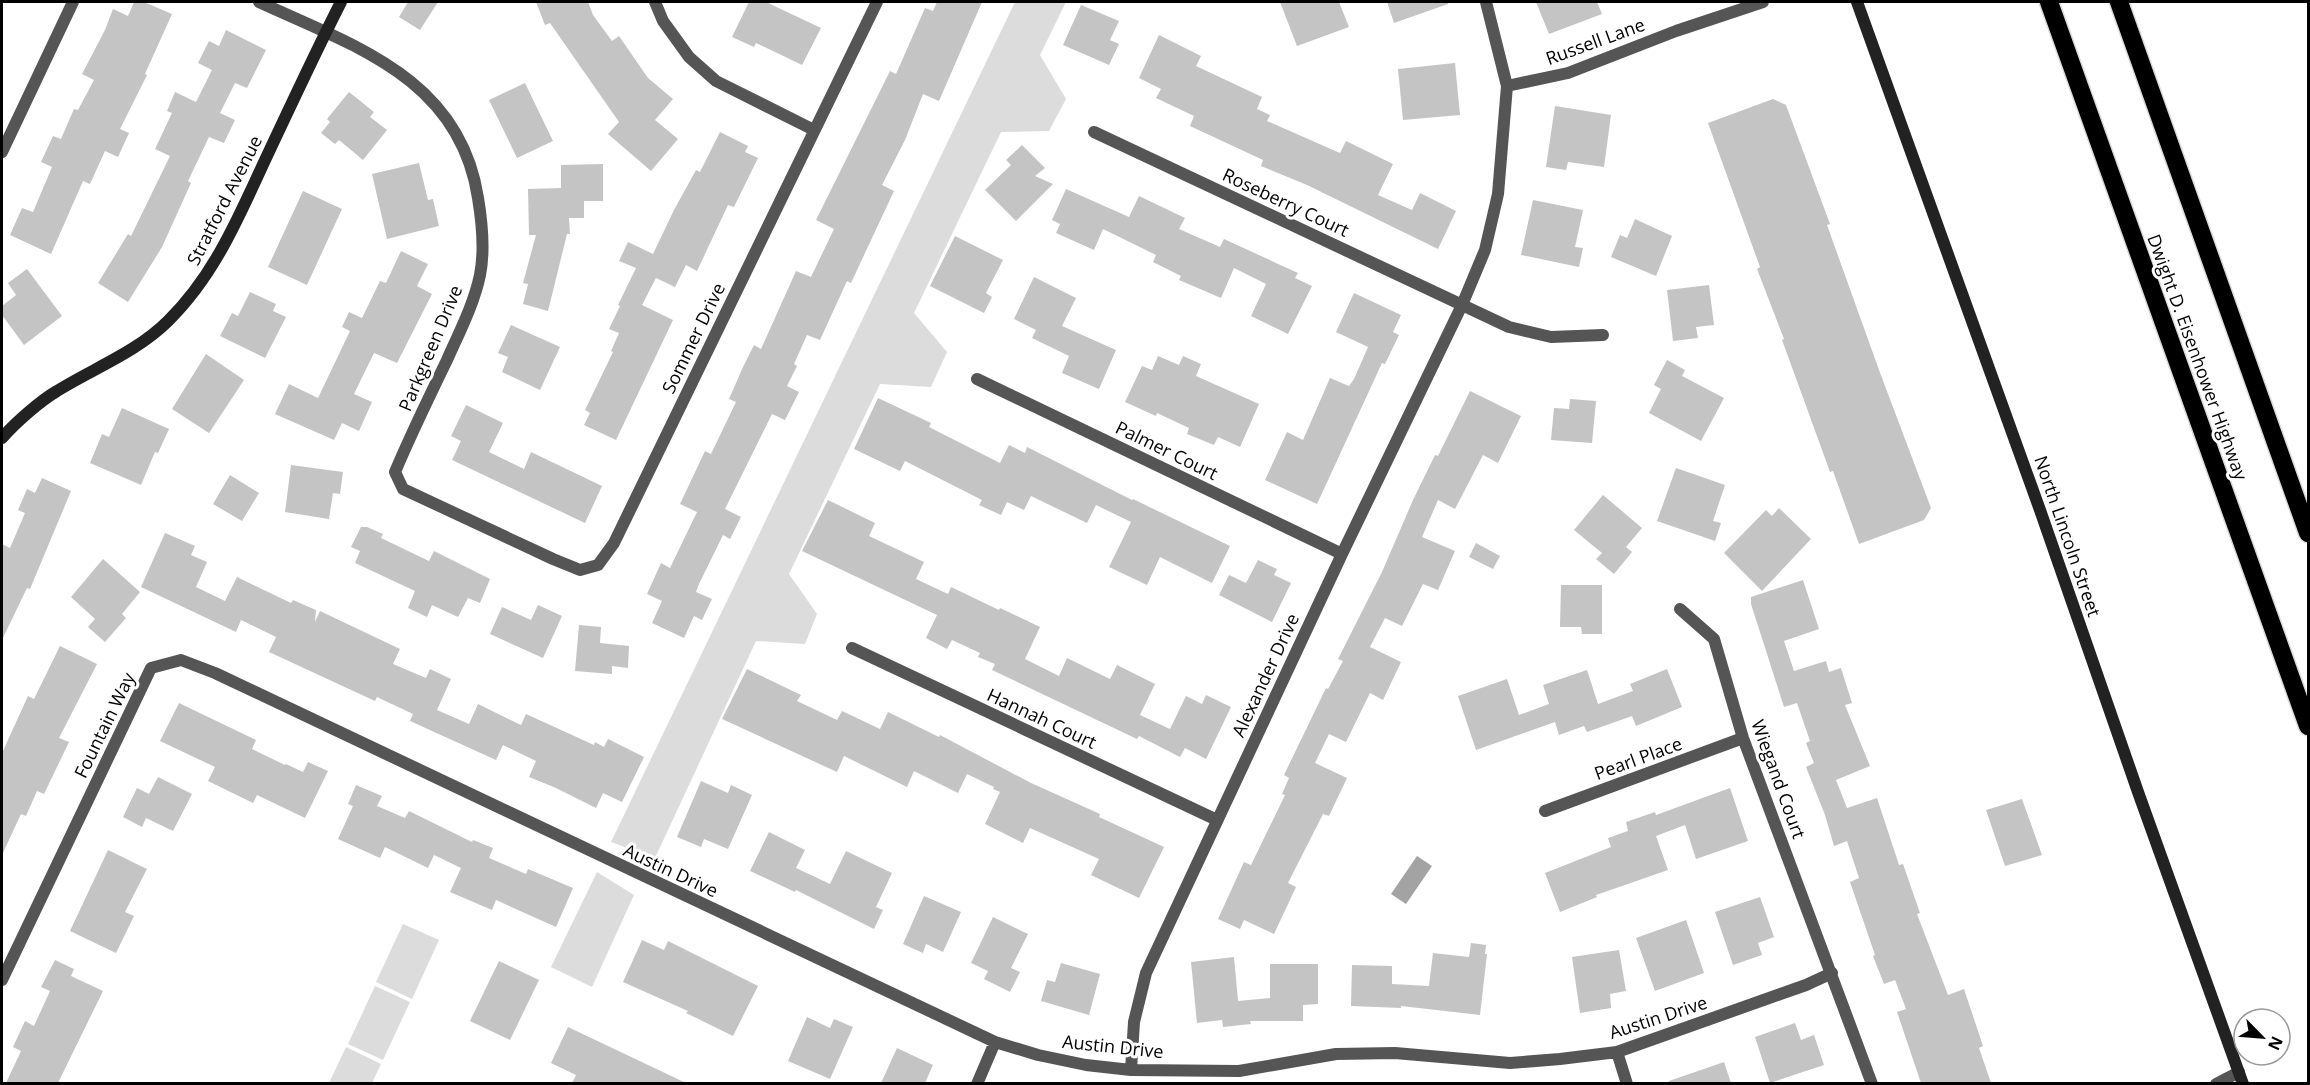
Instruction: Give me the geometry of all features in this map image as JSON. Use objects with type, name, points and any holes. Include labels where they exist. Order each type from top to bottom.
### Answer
[{"type":"highway","name":"Dwight D. Eisenhower Highway","points":[[2049,2],[2308,726]]},
{"type":"highway","points":[[2119,2],[2308,532]]},
{"type":"street","points":[[2,152],[73,2]]},
{"type":"street","name":"Parkgreen Drive","points":[[259,2],[354,45],[397,70],[432,100],[456,132],[474,174],[482,224],[480,275],[462,328],[395,472],[403,489],[473,520]]},
{"type":"street","name":"Stratford Avenue","points":[[2,438],[55,392],[148,338],[168,321],[196,290],[235,226],[341,2]]},
{"type":"street","points":[[655,2],[663,21],[689,57],[716,81],[814,130]]},
{"type":"street","name":"Sommer Drive","points":[[473,520],[580,570],[598,565],[614,543],[877,2]]},
{"type":"street","name":"Alexander Drive","points":[[1131,1070],[1134,1022],[1146,973],[1342,554],[1462,305],[1485,250],[1498,195],[1507,86],[1486,2]]},
{"type":"street","name":"Russell Lane","points":[[1507,86],[1568,73],[1677,31],[1763,2]]},
{"type":"street","name":"North Lincoln Street","points":[[1857,2],[2037,499],[2135,783],[2241,1078]]},
{"type":"street","name":"Roseberry Court","points":[[1094,132],[1509,327],[1551,337],[1603,335]]},
{"type":"street","name":"Palmer Court","points":[[977,379],[1342,554]]},
{"type":"street","name":"Wiegand Court","points":[[1680,609],[1714,639],[1743,738],[1872,1083]]},
{"type":"street","name":"Hannah Court","points":[[852,648],[1217,820]]},
{"type":"street","name":"Fountain Way","points":[[2,980],[151,668],[181,660],[215,673],[435,779]]},
{"type":"street","name":"Pearl Place","points":[[1545,811],[1743,738]]},
{"type":"street","name":"Austin Drive","points":[[435,779],[995,1042],[1038,1055],[1086,1065],[1131,1070],[1239,1071],[1336,1054],[1395,1053],[1510,1063],[1617,1052],[1806,985],[1832,973]]},
{"type":"street","points":[[977,1083],[995,1042]]},
{"type":"street","points":[[1617,1052],[1628,1083]]},
{"type":"street","points":[[2216,1083],[2241,1078]]},
{"type":"shaded area","points":[[1015,2],[1066,2],[1040,55],[1066,99],[1049,131],[1001,132],[914,313],[947,352],[931,387],[880,384],[789,574],[817,614],[805,644],[756,641],[655,858],[611,842]]},
{"type":"shaded area","points":[[1417,856],[1432,866],[1406,904],[1391,894]]},
{"type":"shaded area","points":[[597,872],[634,895],[592,987],[551,967]]},
{"type":"shaded area","points":[[403,924],[439,940],[412,999],[376,982]]},
{"type":"shaded area","points":[[375,986],[410,1002],[383,1060],[348,1044]]},
{"type":"shaded area","points":[[346,1047],[381,1064],[372,1083],[329,1083]]},
{"type":"building","points":[[134,2],[144,2],[172,14],[145,74],[147,75],[120,129],[129,133],[118,157],[105,151],[90,184],[83,181],[51,254],[10,235],[22,208],[33,212],[52,167],[41,162],[53,136],[61,139],[74,109],[78,110],[94,80],[82,74],[105,30],[113,9],[128,16]]},
{"type":"building","points":[[408,2],[438,2],[420,30],[399,17]]},
{"type":"building","points":[[536,2],[588,2],[593,15],[612,41],[619,36],[648,78],[673,99],[655,120],[678,139],[651,171],[608,134],[619,122],[550,23],[545,25]]},
{"type":"building","points":[[749,2],[766,2],[821,28],[802,65],[756,43],[754,47],[732,37]]},
{"type":"building","points":[[937,2],[982,2],[939,101],[923,94],[905,140],[882,185],[894,191],[851,283],[847,281],[820,340],[807,335],[794,364],[797,366],[787,386],[799,392],[785,420],[772,414],[725,509],[741,517],[730,539],[723,535],[699,584],[696,592],[712,599],[702,620],[694,616],[684,638],[652,623],[662,601],[647,594],[661,563],[670,568],[697,512],[680,504],[705,451],[711,454],[736,402],[729,399],[743,367],[754,345],[761,349],[796,271],[811,277],[834,229],[816,220],[890,71],[896,74],[925,8],[933,11]]},
{"type":"building","points":[[1280,2],[1339,2],[1349,27],[1297,46]]},
{"type":"building","points":[[1387,2],[1448,2],[1448,4],[1394,23]]},
{"type":"building","points":[[1536,2],[1597,2],[1602,14],[1549,34]]},
{"type":"building","points":[[1081,5],[1119,21],[1110,40],[1119,44],[1109,65],[1063,45]]},
{"type":"building","points":[[226,30],[266,50],[247,88],[235,83],[220,113],[235,120],[224,143],[209,137],[188,181],[191,183],[162,247],[128,302],[98,283],[128,234],[131,236],[170,156],[155,149],[172,113],[167,111],[175,92],[196,102],[212,70],[198,63],[209,41],[219,46]]},
{"type":"building","points":[[1159,35],[1201,56],[1196,66],[1262,97],[1257,109],[1270,115],[1267,121],[1340,153],[1346,141],[1393,164],[1378,195],[1412,210],[1420,193],[1456,211],[1438,249],[1307,185],[1261,166],[1263,160],[1190,126],[1194,116],[1156,98],[1161,89],[1139,78]]},
{"type":"building","points":[[1455,63],[1460,115],[1403,120],[1398,69]]},
{"type":"building","points":[[525,83],[553,141],[517,158],[489,100]]},
{"type":"building","points":[[349,92],[374,112],[370,117],[387,130],[363,160],[339,140],[335,144],[321,133],[330,122],[327,119]]},
{"type":"building","points":[[1773,99],[1786,105],[1830,224],[1827,225],[1879,370],[1931,508],[1924,520],[1859,544],[1782,340],[1784,339],[1757,269],[1760,267],[1708,123]]},
{"type":"building","points":[[1555,106],[1611,115],[1604,167],[1568,162],[1566,170],[1546,167]]},
{"type":"building","points":[[720,132],[748,146],[745,152],[758,158],[734,207],[728,205],[697,271],[686,265],[675,287],[656,278],[642,305],[673,320],[616,440],[584,425],[590,413],[585,410],[613,352],[611,351],[619,333],[609,329],[636,268],[619,261],[628,242],[653,254],[674,210],[696,170],[700,172]]},
{"type":"building","points":[[1022,145],[1045,168],[1035,176],[1053,184],[1016,221],[985,190],[1011,165],[1006,160]]},
{"type":"building","points":[[419,163],[428,200],[433,199],[439,226],[387,239],[372,174]]},
{"type":"building","points":[[603,164],[603,201],[584,201],[584,218],[569,218],[570,234],[567,234],[548,311],[523,304],[528,284],[523,283],[536,235],[529,235],[528,189],[561,188],[561,165]]},
{"type":"building","points":[[1066,189],[1129,217],[1139,196],[1185,218],[1179,229],[1220,247],[1224,239],[1298,273],[1295,278],[1312,286],[1288,334],[1251,316],[1266,284],[1234,268],[1221,298],[1179,280],[1181,276],[1153,262],[1156,255],[1103,229],[1094,250],[1056,233],[1060,224],[1052,220]]},
{"type":"building","points":[[303,191],[342,209],[307,285],[268,267]]},
{"type":"building","points":[[1533,200],[1583,210],[1575,247],[1583,248],[1579,267],[1521,255]]},
{"type":"building","points":[[1635,219],[1672,236],[1656,276],[1611,257],[1620,235],[1627,238]]},
{"type":"building","points":[[955,236],[1003,260],[986,293],[992,297],[984,313],[930,286]]},
{"type":"building","points":[[401,251],[428,264],[417,286],[432,294],[397,363],[374,353],[354,394],[372,402],[359,431],[342,423],[334,440],[275,414],[289,384],[318,398],[350,331],[342,327],[349,312],[362,318],[380,281],[386,283]]},
{"type":"building","points":[[27,269],[62,316],[24,345],[2,315],[2,306],[16,295],[8,283]]},
{"type":"building","points":[[1034,277],[1076,298],[1062,326],[1116,350],[1099,389],[1062,373],[1069,356],[1032,338],[1036,330],[1014,319]]},
{"type":"building","points":[[1709,285],[1714,325],[1696,327],[1698,338],[1673,341],[1667,290]]},
{"type":"building","points":[[250,292],[276,304],[273,311],[286,317],[265,358],[220,336],[232,313],[238,316]]},
{"type":"building","points":[[1354,293],[1401,315],[1393,332],[1399,335],[1385,364],[1382,363],[1317,504],[1265,480],[1287,432],[1303,440],[1330,378],[1349,386],[1354,379],[1368,347],[1336,332]]},
{"type":"building","points":[[511,325],[560,347],[540,390],[502,372],[508,357],[498,353]]},
{"type":"building","points":[[206,354],[244,380],[209,433],[172,409]]},
{"type":"building","points":[[1158,356],[1179,365],[1183,356],[1201,364],[1196,376],[1259,404],[1240,447],[1218,437],[1214,445],[1187,434],[1189,428],[1157,413],[1156,416],[1125,402],[1142,366],[1152,370]]},
{"type":"building","points":[[1667,360],[1685,370],[1682,376],[1724,398],[1701,441],[1649,413],[1661,389],[1654,385]]},
{"type":"building","points":[[1470,391],[1521,416],[1498,463],[1483,455],[1455,509],[1438,500],[1422,537],[1455,551],[1438,590],[1423,584],[1402,626],[1385,618],[1370,647],[1401,662],[1383,700],[1370,693],[1346,742],[1329,734],[1315,763],[1347,778],[1329,816],[1323,814],[1288,883],[1296,887],[1274,934],[1244,920],[1240,929],[1218,919],[1244,862],[1251,865],[1285,795],[1282,794],[1289,778],[1284,775],[1326,688],[1328,689],[1343,661],[1338,659],[1382,572],[1413,500]]},
{"type":"building","points":[[878,398],[931,423],[929,427],[1000,463],[1009,445],[1025,453],[1027,447],[1230,546],[1212,583],[1160,557],[1147,585],[1109,567],[1131,522],[1096,505],[1087,523],[1031,496],[1024,510],[1007,502],[1001,515],[979,505],[982,500],[905,461],[900,471],[854,449]]},
{"type":"building","points":[[1570,399],[1596,401],[1592,443],[1551,440],[1554,408],[1569,409]]},
{"type":"building","points":[[466,405],[503,423],[489,452],[524,469],[531,452],[602,486],[585,523],[452,460],[461,441],[451,436]]},
{"type":"building","points":[[122,408],[169,429],[158,453],[155,452],[141,485],[90,463],[102,434],[109,437]]},
{"type":"building","points":[[291,465],[343,472],[340,494],[333,493],[329,519],[285,512]]},
{"type":"building","points":[[1676,468],[1725,485],[1713,521],[1721,523],[1715,541],[1657,521]]},
{"type":"building","points":[[230,475],[259,493],[242,521],[213,504]]},
{"type":"building","points":[[42,478],[71,491],[30,589],[27,588],[2,640],[2,544],[10,548],[25,513],[18,510],[27,489],[35,493]]},
{"type":"building","points":[[1603,495],[1642,528],[1626,547],[1632,552],[1614,574],[1596,559],[1602,553],[1574,530]]},
{"type":"building","points":[[828,500],[875,523],[869,536],[924,562],[916,579],[948,594],[951,587],[1040,627],[1025,659],[1059,676],[1067,658],[1110,679],[1117,665],[1155,684],[1140,715],[1170,729],[1186,696],[1202,704],[1206,695],[1231,707],[1206,759],[1185,748],[1180,757],[1139,736],[1137,739],[992,670],[995,664],[978,657],[980,653],[952,640],[947,649],[926,638],[937,615],[802,551]]},
{"type":"building","points":[[1779,508],[1811,539],[1762,591],[1724,553],[1766,510],[1772,516]]},
{"type":"building","points":[[361,527],[367,527],[383,534],[381,538],[429,561],[434,551],[490,579],[480,603],[468,598],[458,617],[432,605],[427,617],[408,608],[415,591],[355,563],[360,551],[351,547]]},
{"type":"building","points":[[165,533],[195,546],[191,555],[207,562],[196,587],[225,601],[237,577],[291,603],[293,600],[316,610],[315,622],[320,611],[400,649],[393,664],[426,678],[430,669],[451,679],[437,710],[469,724],[478,704],[521,725],[526,714],[594,745],[595,742],[604,747],[608,739],[644,757],[622,802],[603,793],[596,808],[529,777],[536,761],[503,745],[496,760],[410,721],[413,714],[377,697],[375,701],[269,652],[276,637],[241,620],[236,632],[141,587]]},
{"type":"building","points":[[1476,543],[1500,556],[1493,569],[1469,557]]},
{"type":"building","points":[[103,559],[140,592],[122,614],[126,618],[105,642],[88,627],[95,619],[71,597]]},
{"type":"building","points":[[1258,560],[1277,569],[1274,575],[1291,583],[1272,622],[1219,595],[1229,575],[1246,583]]},
{"type":"building","points":[[1803,580],[1819,629],[1784,641],[1794,671],[1826,661],[1829,672],[1841,668],[1852,703],[1845,705],[1870,766],[1836,780],[1847,808],[1877,798],[1899,865],[1903,864],[1920,913],[1917,914],[1948,995],[1964,989],[1983,1046],[1979,1048],[1991,1083],[1921,1083],[1897,1012],[1906,1009],[1895,980],[1884,984],[1873,956],[1875,955],[1850,882],[1859,878],[1847,841],[1834,846],[1825,815],[1806,767],[1814,763],[1806,743],[1810,741],[1797,703],[1784,707],[1751,604],[1751,597]]},
{"type":"building","points":[[1561,585],[1602,585],[1602,634],[1582,634],[1581,627],[1560,627]]},
{"type":"building","points":[[538,605],[562,616],[543,658],[490,634],[502,607],[531,620]]},
{"type":"building","points":[[579,625],[601,627],[600,643],[629,646],[628,668],[612,666],[612,674],[575,671]]},
{"type":"building","points":[[60,646],[97,664],[59,738],[69,742],[44,794],[37,791],[26,816],[21,814],[2,855],[2,753],[28,696],[34,699]]},
{"type":"building","points":[[747,669],[801,695],[797,701],[837,720],[842,711],[880,729],[888,712],[939,737],[940,735],[1031,783],[1100,814],[1099,817],[1164,847],[1139,898],[1091,875],[1099,859],[1030,828],[1023,843],[985,824],[1000,792],[967,774],[958,793],[914,771],[907,787],[844,756],[837,772],[722,719]]},
{"type":"building","points":[[1667,669],[1682,707],[1636,726],[1632,716],[1587,732],[1584,726],[1559,735],[1555,722],[1476,750],[1458,696],[1507,679],[1519,715],[1549,704],[1543,685],[1587,670],[1598,704],[1633,691],[1630,684]]},
{"type":"building","points":[[179,703],[256,740],[252,749],[285,765],[303,772],[308,762],[328,771],[305,818],[257,795],[253,803],[208,781],[215,767],[160,741]]},
{"type":"building","points":[[158,777],[192,794],[173,831],[146,818],[142,827],[123,817],[137,788],[149,794]]},
{"type":"building","points":[[701,781],[728,793],[731,785],[752,795],[728,849],[704,839],[701,847],[677,837]]},
{"type":"building","points":[[356,785],[382,796],[377,806],[405,818],[409,811],[472,842],[473,840],[493,848],[489,858],[526,874],[528,869],[573,888],[556,927],[496,900],[492,910],[450,892],[461,868],[434,855],[428,868],[385,847],[380,858],[338,839],[353,806],[348,804]]},
{"type":"building","points":[[1730,788],[1748,841],[1696,859],[1685,825],[1656,836],[1668,870],[1596,895],[1597,897],[1560,912],[1545,873],[1611,847],[1608,838],[1628,831],[1626,822],[1655,812],[1656,815]]},
{"type":"building","points":[[2022,799],[2042,855],[2005,866],[1986,810]]},
{"type":"building","points":[[769,832],[805,850],[796,868],[830,884],[846,851],[892,873],[876,907],[883,910],[874,929],[796,890],[795,892],[750,871]]},
{"type":"building","points":[[108,850],[147,869],[125,912],[134,916],[116,953],[70,931]]},
{"type":"building","points":[[924,896],[961,912],[943,952],[926,944],[923,953],[903,944]]},
{"type":"building","points":[[1760,897],[1774,937],[1758,943],[1762,955],[1733,965],[1715,912]]},
{"type":"building","points":[[993,917],[1028,934],[1011,968],[1020,972],[1010,992],[984,979],[988,971],[971,963]]},
{"type":"building","points":[[1686,920],[1704,973],[1655,991],[1636,938]]},
{"type":"building","points":[[642,940],[664,950],[668,941],[758,986],[733,1036],[686,1013],[688,1011],[623,982]]},
{"type":"building","points":[[1471,943],[1486,945],[1480,1015],[1401,1006],[1401,1008],[1351,1006],[1352,965],[1392,966],[1392,984],[1429,986],[1433,953],[1469,957]]},
{"type":"building","points":[[1619,950],[1626,991],[1610,994],[1611,1008],[1580,1013],[1572,957]]},
{"type":"building","points":[[1234,957],[1238,1001],[1270,998],[1270,964],[1318,964],[1318,1004],[1303,1005],[1303,1021],[1250,1021],[1251,1024],[1223,1027],[1222,1020],[1197,1023],[1191,962]]},
{"type":"building","points":[[55,960],[74,969],[71,976],[103,991],[58,1083],[6,1083],[21,1051],[13,1047],[25,1021],[34,1026],[50,991],[41,987]]},
{"type":"building","points":[[499,961],[539,980],[510,1040],[470,1021]]},
{"type":"building","points":[[1061,963],[1100,974],[1089,1015],[1041,1001],[1047,980],[1055,982]]},
{"type":"building","points":[[807,1017],[830,1028],[834,1019],[853,1027],[830,1079],[788,1061]]},
{"type":"building","points":[[1795,1023],[1801,1040],[1814,1035],[1824,1065],[1770,1083],[1755,1037]]},
{"type":"building","points":[[568,1027],[686,1083],[572,1083],[576,1075],[551,1063]]},
{"type":"building","points":[[897,1048],[933,1065],[925,1083],[881,1083]]},
{"type":"building","points":[[1724,1062],[1731,1083],[1669,1083],[1669,1081]]}]
